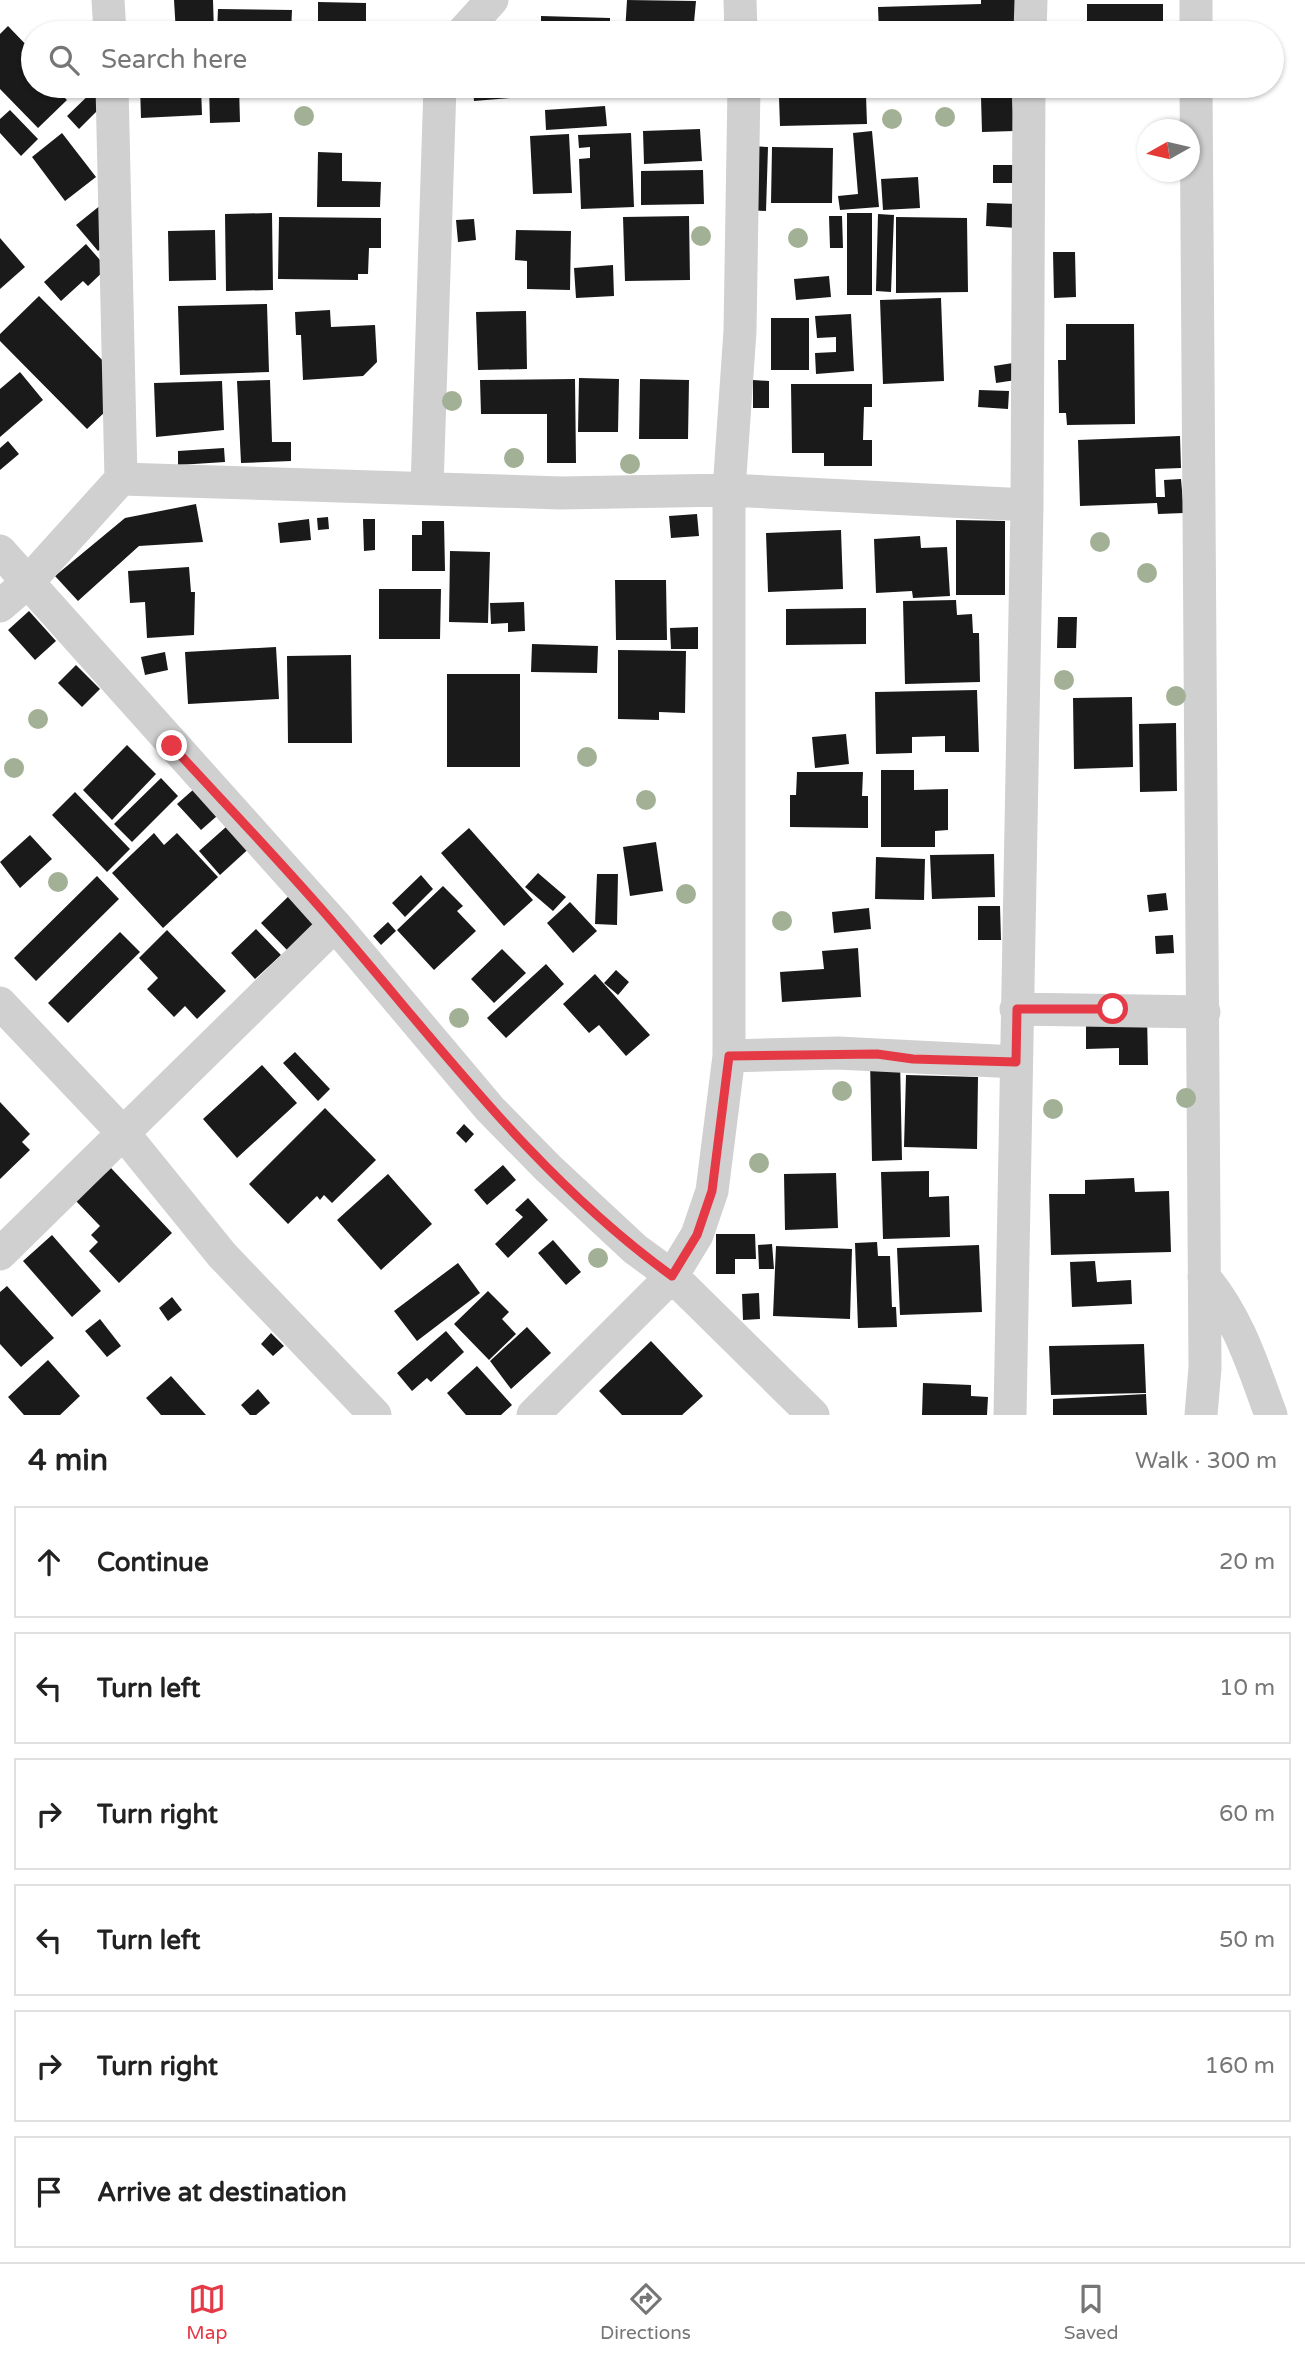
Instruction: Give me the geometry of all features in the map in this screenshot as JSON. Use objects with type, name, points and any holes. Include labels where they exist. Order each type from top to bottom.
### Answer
[{"type":"street","points":[[108,0],[109,21]]},
{"type":"street","points":[[473,21],[492,0]]},
{"type":"street","points":[[740,0],[741,21]]},
{"type":"street","points":[[1030,21],[1031,0]]},
{"type":"street","points":[[1196,0],[1196,21]]},
{"type":"street","points":[[0,606],[28,582],[121,479],[112,98]]},
{"type":"street","points":[[427,488],[440,98]]},
{"type":"street","points":[[533,1415],[672,1276],[697,1235],[712,1191],[729,1056],[729,490],[740,331],[744,98]]},
{"type":"street","points":[[1010,1415],[1027,505],[1029,98]]},
{"type":"street","points":[[1196,98],[1205,1368],[1201,1415]]},
{"type":"street","points":[[121,479],[561,493],[729,490],[1027,505]]},
{"type":"street","points":[[0,551],[335,925],[490,1109],[635,1250],[672,1276],[813,1415]]},
{"type":"street","points":[[0,1254],[335,925]]},
{"type":"street","points":[[0,1003],[124,1133],[222,1255],[375,1415]]},
{"type":"street","points":[[1017,1009],[1203,1013]]},
{"type":"street","points":[[729,1056],[851,1054],[1016,1062]]},
{"type":"street","points":[[1204,1277],[1223,1299],[1242,1337],[1271,1415]]},
{"type":"building","points":[[174,0],[213,0],[214,21],[175,21]]},
{"type":"building","points":[[627,0],[696,1],[694,21],[626,21]]},
{"type":"building","points":[[981,0],[1015,0],[1016,21],[879,21],[878,7],[981,4]]},
{"type":"building","points":[[318,2],[366,3],[366,21],[318,21]]},
{"type":"building","points":[[1087,4],[1163,4],[1163,21],[1087,21]]},
{"type":"building","points":[[218,9],[292,10],[292,21],[218,21]]},
{"type":"building","points":[[541,16],[610,18],[610,21],[541,21]]},
{"type":"building","points":[[8,26],[21,40],[21,98],[67,100],[38,128],[0,89],[0,34]]},
{"type":"building","points":[[86,98],[104,98],[107,101],[79,129],[67,116]]},
{"type":"building","points":[[140,98],[201,98],[202,115],[141,118]]},
{"type":"building","points":[[209,98],[239,98],[240,122],[210,123]]},
{"type":"building","points":[[474,98],[510,98],[474,101]]},
{"type":"building","points":[[779,98],[866,98],[867,124],[780,126]]},
{"type":"building","points":[[981,98],[1012,98],[1014,131],[982,132]]},
{"type":"building","points":[[605,106],[607,126],[546,130],[545,110]]},
{"type":"building","points":[[10,110],[38,139],[21,156],[0,133],[0,119]]},
{"type":"building","points":[[700,129],[702,161],[644,164],[643,131]]},
{"type":"building","points":[[872,131],[879,207],[840,210],[838,196],[858,194],[853,133]]},
{"type":"building","points":[[62,133],[96,177],[65,201],[32,157]]},
{"type":"building","points":[[631,133],[634,207],[581,209],[579,159],[590,158],[590,147],[579,148],[578,135]]},
{"type":"building","points":[[569,134],[572,193],[533,194],[530,136]]},
{"type":"building","points":[[750,146],[768,147],[766,211],[748,210]]},
{"type":"building","points":[[772,147],[833,148],[832,203],[771,203]]},
{"type":"building","points":[[318,152],[342,153],[342,181],[381,182],[380,207],[317,207]]},
{"type":"building","points":[[993,165],[1014,165],[1014,183],[993,183]]},
{"type":"building","points":[[703,170],[704,204],[641,205],[641,171]]},
{"type":"building","points":[[918,177],[920,208],[883,210],[881,179]]},
{"type":"building","points":[[112,196],[113,238],[98,251],[76,225]]},
{"type":"building","points":[[987,203],[1018,204],[1017,228],[986,226]]},
{"type":"building","points":[[272,213],[273,290],[226,291],[225,214]]},
{"type":"building","points":[[847,213],[872,213],[872,295],[847,295]]},
{"type":"building","points":[[878,214],[894,215],[891,292],[876,291]]},
{"type":"building","points":[[689,216],[690,280],[625,281],[623,217]]},
{"type":"building","points":[[829,216],[842,216],[843,248],[830,248]]},
{"type":"building","points":[[279,217],[381,218],[381,248],[369,248],[368,274],[358,274],[358,280],[278,279]]},
{"type":"building","points":[[896,217],[967,218],[968,292],[896,293]]},
{"type":"building","points":[[474,219],[476,240],[458,242],[456,220]]},
{"type":"building","points":[[215,230],[216,280],[169,281],[168,231]]},
{"type":"building","points":[[516,230],[571,231],[570,290],[527,289],[527,261],[515,260]]},
{"type":"building","points":[[0,238],[25,267],[0,289]]},
{"type":"building","points":[[86,244],[107,268],[88,286],[83,281],[61,301],[44,282]]},
{"type":"building","points":[[1053,252],[1075,252],[1076,297],[1054,298]]},
{"type":"building","points":[[613,265],[614,296],[576,298],[574,268]]},
{"type":"building","points":[[829,276],[831,297],[796,300],[794,279]]},
{"type":"building","points":[[39,296],[117,375],[107,410],[87,429],[0,341],[0,334]]},
{"type":"building","points":[[941,298],[944,381],[883,384],[880,300]]},
{"type":"building","points":[[267,304],[269,372],[180,375],[178,306]]},
{"type":"building","points":[[330,310],[331,327],[375,325],[377,362],[363,376],[303,380],[301,335],[296,335],[295,312]]},
{"type":"building","points":[[526,311],[527,369],[478,370],[476,312]]},
{"type":"building","points":[[851,314],[854,371],[816,374],[815,353],[836,352],[836,337],[817,338],[815,316]]},
{"type":"building","points":[[771,318],[809,318],[809,370],[771,370]]},
{"type":"building","points":[[1066,324],[1134,324],[1135,424],[1067,425],[1066,413],[1059,413],[1058,360],[1066,360]]},
{"type":"building","points":[[1013,363],[1016,380],[996,383],[994,366]]},
{"type":"building","points":[[20,372],[43,400],[0,437],[0,389]]},
{"type":"building","points":[[579,378],[619,379],[618,432],[578,432]]},
{"type":"building","points":[[575,379],[576,463],[547,463],[547,414],[481,414],[480,380]]},
{"type":"building","points":[[640,379],[689,380],[688,439],[639,439]]},
{"type":"building","points":[[270,380],[272,442],[291,442],[291,461],[241,463],[237,381]]},
{"type":"building","points":[[753,380],[769,381],[769,408],[753,408]]},
{"type":"building","points":[[222,381],[224,430],[156,437],[154,383]]},
{"type":"building","points":[[791,384],[872,384],[872,407],[864,407],[863,440],[872,440],[872,466],[824,466],[824,453],[792,453]]},
{"type":"building","points":[[979,390],[1009,391],[1008,409],[978,407]]},
{"type":"building","points":[[1180,436],[1181,468],[1155,469],[1156,497],[1165,497],[1164,480],[1181,479],[1184,513],[1158,514],[1157,503],[1080,506],[1078,440]]},
{"type":"building","points":[[8,441],[19,454],[0,470],[0,448]]},
{"type":"building","points":[[224,448],[225,462],[178,465],[178,451]]},
{"type":"building","points":[[196,504],[203,542],[139,546],[78,601],[55,576],[125,518]]},
{"type":"building","points":[[697,514],[699,536],[671,538],[669,516]]},
{"type":"building","points":[[328,517],[329,529],[318,530],[317,518]]},
{"type":"building","points":[[309,519],[311,540],[280,543],[278,523]]},
{"type":"building","points":[[363,519],[375,519],[375,550],[364,551]]},
{"type":"building","points":[[956,520],[1005,521],[1005,595],[956,595]]},
{"type":"building","points":[[422,521],[444,521],[445,571],[412,571],[412,535],[422,535]]},
{"type":"building","points":[[841,530],[843,589],[768,592],[766,533]]},
{"type":"building","points":[[920,536],[921,548],[947,547],[950,596],[913,598],[912,591],[876,593],[874,539]]},
{"type":"building","points":[[450,551],[490,552],[488,623],[449,622]]},
{"type":"building","points":[[189,567],[191,592],[195,592],[194,635],[147,638],[145,602],[130,603],[128,571]]},
{"type":"building","points":[[615,580],[666,580],[667,640],[616,640]]},
{"type":"building","points":[[379,589],[441,589],[440,639],[379,639]]},
{"type":"building","points":[[956,600],[957,615],[972,614],[973,633],[979,633],[980,682],[905,684],[903,601]]},
{"type":"building","points":[[524,602],[525,631],[508,632],[508,623],[491,624],[490,603]]},
{"type":"building","points":[[866,608],[866,644],[786,645],[786,609]]},
{"type":"building","points":[[29,611],[56,641],[35,660],[8,630]]},
{"type":"building","points":[[1058,617],[1077,617],[1076,648],[1057,648]]},
{"type":"building","points":[[698,627],[698,649],[671,649],[670,628]]},
{"type":"building","points":[[532,644],[598,646],[597,673],[531,672]]},
{"type":"building","points":[[276,647],[279,699],[188,704],[185,652]]},
{"type":"building","points":[[618,650],[686,651],[685,713],[659,712],[659,720],[618,719]]},
{"type":"building","points":[[165,652],[168,670],[145,675],[141,657]]},
{"type":"building","points":[[351,655],[352,743],[288,743],[287,656]]},
{"type":"building","points":[[76,665],[100,689],[82,707],[58,683]]},
{"type":"building","points":[[447,674],[520,674],[520,767],[447,767]]},
{"type":"building","points":[[977,690],[979,752],[945,752],[945,736],[912,737],[912,753],[876,754],[875,692]]},
{"type":"building","points":[[1132,697],[1133,767],[1074,769],[1073,698]]},
{"type":"building","points":[[1176,723],[1177,791],[1140,792],[1139,724]]},
{"type":"building","points":[[846,734],[849,764],[815,768],[812,737]]},
{"type":"building","points":[[127,745],[156,774],[112,820],[83,790]]},
{"type":"building","points":[[881,770],[914,770],[914,790],[948,789],[948,830],[935,831],[935,847],[881,847]]},
{"type":"building","points":[[797,772],[863,772],[862,796],[868,796],[868,828],[790,827],[790,795],[796,795]]},
{"type":"building","points":[[161,778],[178,796],[132,842],[114,824]]},
{"type":"building","points":[[194,789],[217,816],[201,830],[177,804]]},
{"type":"building","points":[[75,792],[130,849],[107,872],[52,815]]},
{"type":"building","points":[[235,819],[255,843],[220,875],[199,851]]},
{"type":"building","points":[[469,828],[533,900],[504,926],[441,853]]},
{"type":"building","points":[[154,833],[164,845],[177,833],[218,877],[163,928],[112,873]]},
{"type":"building","points":[[30,835],[52,859],[20,888],[0,862]]},
{"type":"building","points":[[656,842],[663,891],[630,896],[623,847]]},
{"type":"building","points":[[994,854],[995,897],[932,899],[930,855]]},
{"type":"building","points":[[876,857],[925,859],[924,900],[875,899]]},
{"type":"building","points":[[538,873],[566,897],[553,911],[525,887]]},
{"type":"building","points":[[597,874],[618,874],[617,925],[595,924]]},
{"type":"building","points":[[421,875],[433,889],[405,917],[392,903]]},
{"type":"building","points":[[97,876],[119,899],[36,981],[14,958]]},
{"type":"building","points":[[443,886],[463,906],[457,911],[476,931],[434,970],[397,930]]},
{"type":"building","points":[[294,891],[322,919],[288,951],[261,923]]},
{"type":"building","points":[[1166,893],[1168,910],[1149,912],[1147,895]]},
{"type":"building","points":[[570,902],[597,931],[573,953],[547,923]]},
{"type":"building","points":[[978,906],[1000,906],[1001,940],[978,940]]},
{"type":"building","points":[[869,908],[871,929],[834,933],[832,912]]},
{"type":"building","points":[[388,922],[396,931],[381,945],[373,936]]},
{"type":"building","points":[[256,929],[281,955],[255,979],[231,953]]},
{"type":"building","points":[[167,930],[226,991],[197,1019],[185,1006],[174,1017],[147,989],[158,978],[139,958]]},
{"type":"building","points":[[120,932],[140,952],[68,1023],[48,1003]]},
{"type":"building","points":[[1173,935],[1174,953],[1156,954],[1155,936]]},
{"type":"building","points":[[858,948],[861,997],[782,1002],[780,972],[824,969],[822,951]]},
{"type":"building","points":[[502,949],[526,973],[494,1003],[471,979]]},
{"type":"building","points":[[546,964],[564,984],[506,1038],[487,1018]]},
{"type":"building","points":[[616,970],[629,982],[618,995],[604,983]]},
{"type":"building","points":[[595,974],[650,1035],[626,1056],[599,1025],[589,1033],[563,1004]]},
{"type":"building","points":[[1086,1013],[1147,1013],[1148,1065],[1119,1065],[1119,1048],[1086,1049]]},
{"type":"building","points":[[295,1052],[330,1089],[318,1101],[283,1063]]},
{"type":"building","points":[[870,1059],[900,1059],[902,1160],[872,1161]]},
{"type":"building","points":[[262,1065],[297,1103],[237,1158],[203,1119]]},
{"type":"building","points":[[906,1075],[978,1077],[977,1149],[904,1147]]},
{"type":"building","points":[[0,1102],[30,1134],[22,1142],[30,1150],[0,1179]]},
{"type":"building","points":[[325,1108],[376,1160],[332,1203],[324,1195],[320,1200],[317,1196],[288,1224],[249,1184]]},
{"type":"building","points":[[464,1124],[474,1134],[466,1143],[456,1133]]},
{"type":"building","points":[[503,1165],[516,1180],[487,1205],[474,1190]]},
{"type":"building","points":[[111,1168],[172,1233],[119,1283],[89,1251],[98,1242],[91,1235],[100,1226],[76,1201]]},
{"type":"building","points":[[929,1171],[929,1197],[949,1196],[950,1237],[883,1239],[881,1172]]},
{"type":"building","points":[[836,1173],[838,1228],[785,1230],[784,1174]]},
{"type":"building","points":[[388,1174],[432,1224],[381,1270],[337,1220]]},
{"type":"building","points":[[1134,1178],[1135,1192],[1169,1191],[1171,1252],[1051,1255],[1049,1194],[1085,1194],[1085,1180]]},
{"type":"building","points":[[528,1198],[548,1220],[508,1258],[495,1244],[523,1217],[515,1210]]},
{"type":"building","points":[[716,1234],[755,1234],[756,1259],[735,1259],[735,1274],[716,1274]]},
{"type":"building","points":[[52,1235],[101,1291],[72,1317],[23,1261]]},
{"type":"building","points":[[553,1240],[581,1272],[566,1285],[538,1253]]},
{"type":"building","points":[[877,1242],[878,1256],[890,1256],[892,1307],[896,1307],[897,1327],[858,1328],[855,1243]]},
{"type":"building","points":[[772,1244],[774,1269],[759,1269],[758,1245]]},
{"type":"building","points":[[979,1245],[982,1312],[900,1315],[897,1248]]},
{"type":"building","points":[[776,1246],[852,1249],[850,1319],[773,1316]]},
{"type":"building","points":[[1095,1261],[1097,1282],[1131,1280],[1132,1304],[1072,1307],[1070,1262]]},
{"type":"building","points":[[458,1263],[480,1293],[417,1341],[394,1311]]},
{"type":"building","points":[[7,1286],[54,1338],[21,1367],[0,1344],[0,1292]]},
{"type":"building","points":[[488,1291],[509,1312],[502,1319],[516,1334],[489,1360],[454,1324]]},
{"type":"building","points":[[759,1293],[760,1319],[743,1320],[742,1294]]},
{"type":"building","points":[[172,1297],[182,1310],[168,1321],[159,1308]]},
{"type":"building","points":[[100,1319],[121,1346],[107,1357],[85,1331]]},
{"type":"building","points":[[527,1327],[551,1353],[511,1389],[490,1361]]},
{"type":"building","points":[[446,1331],[464,1352],[431,1382],[427,1378],[412,1391],[397,1373]]},
{"type":"building","points":[[271,1333],[284,1346],[273,1356],[261,1344]]},
{"type":"building","points":[[651,1341],[703,1396],[682,1415],[622,1415],[599,1391]]},
{"type":"building","points":[[1144,1344],[1146,1393],[1051,1395],[1049,1346]]},
{"type":"building","points":[[48,1360],[80,1396],[60,1415],[24,1415],[8,1397]]},
{"type":"building","points":[[477,1366],[512,1405],[501,1415],[466,1415],[447,1393]]},
{"type":"building","points":[[171,1376],[206,1415],[161,1415],[146,1398]]},
{"type":"building","points":[[923,1383],[971,1385],[971,1396],[988,1397],[987,1415],[922,1415]]},
{"type":"building","points":[[258,1389],[270,1403],[256,1415],[250,1415],[241,1405]]},
{"type":"building","points":[[1146,1394],[1147,1415],[1053,1415],[1053,1399]]},
{"type":"route","points":[[172,746],[335,925],[490,1109],[635,1250],[672,1276],[697,1235],[712,1191],[729,1056],[877,1054],[913,1059],[1016,1062],[1017,1009],[1113,1009]]}]
